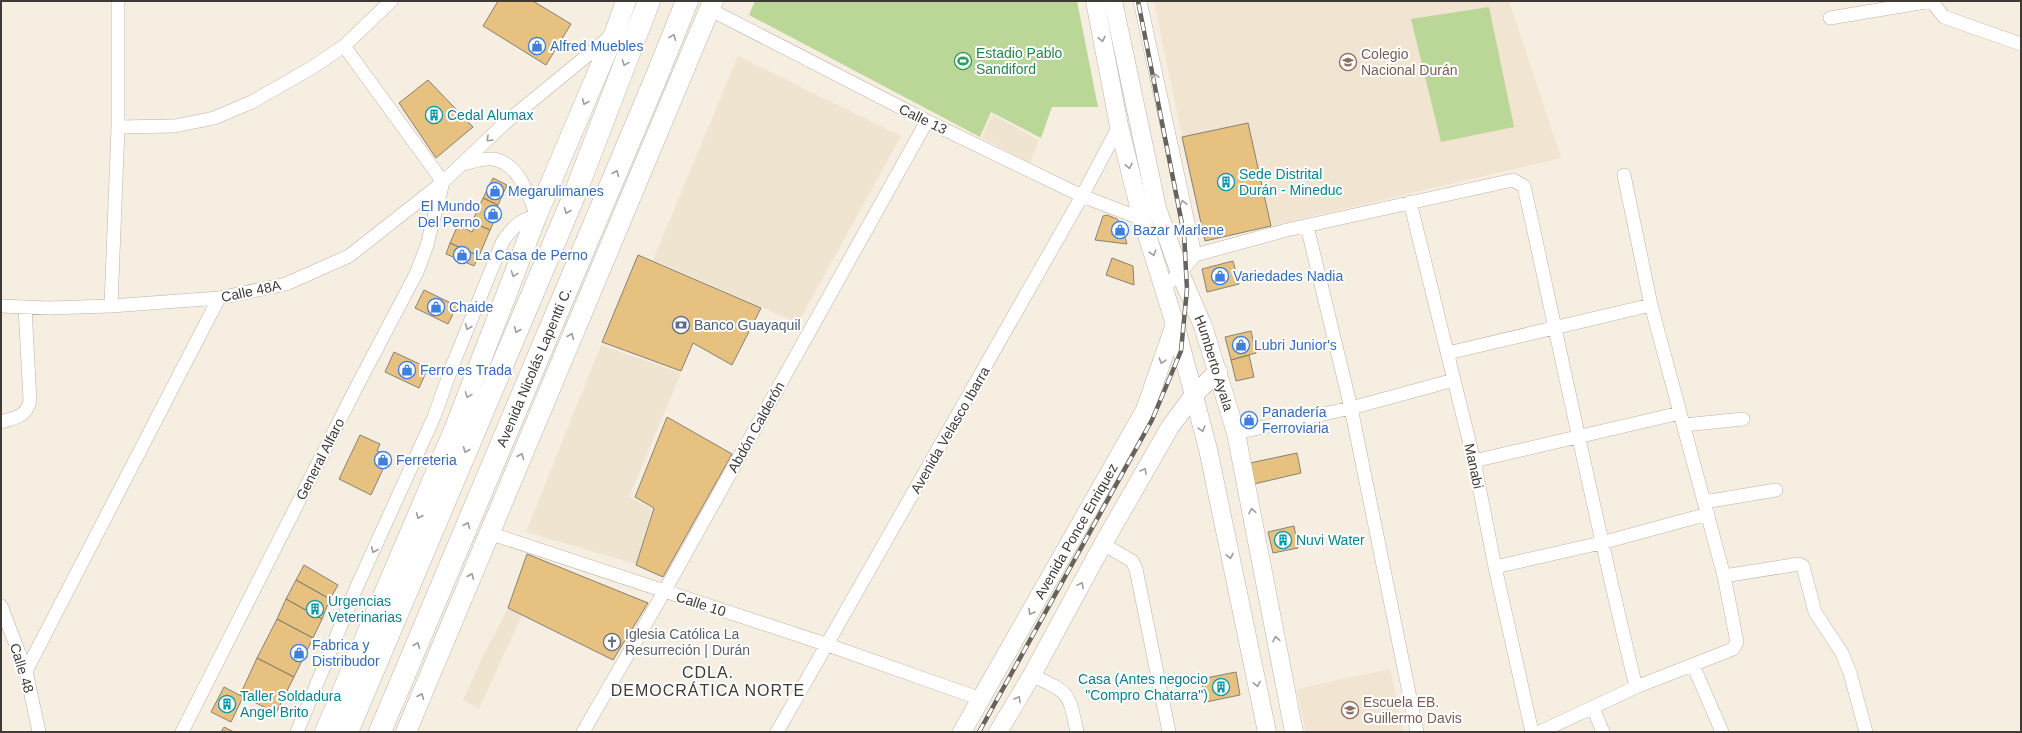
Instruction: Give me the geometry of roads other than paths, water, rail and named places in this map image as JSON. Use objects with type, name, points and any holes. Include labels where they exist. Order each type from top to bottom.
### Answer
[{"type":"highway","points":[[347,732],[439,492],[576,191],[649,1]]},
{"type":"highway","name":"Avenida Nicolás Lapentti C.","points":[[380,732],[687,1]]},
{"type":"main road","points":[[325,732],[439,492],[537,215],[615,32],[626,1]]},
{"type":"main road","name":"Avenida Nicolás Lapentti C.","points":[[406,732],[711,5]]},
{"type":"street","points":[[112,306],[118,127],[118,1]]},
{"type":"street","points":[[118,127],[175,126],[214,118],[252,102],[313,67],[344,46],[391,1]]},
{"type":"street","name":"Humberto Ayala","points":[[1095,1],[1119,126],[1142,220],[1175,324],[1208,449],[1267,732]]},
{"type":"street","name":"Humberto Ayala","points":[[1113,1],[1157,208],[1180,273],[1218,371],[1236,432],[1294,732]]},
{"type":"street","points":[[1140,1],[1195,255]]},
{"type":"street","points":[[1830,18],[1932,1],[1944,17],[2021,44]]},
{"type":"street","name":"Calle 13","points":[[711,5],[927,121],[1082,196],[1142,220]]},
{"type":"street","name":"Calle 48A","points":[[1,306],[112,306],[219,298],[286,284],[349,256],[443,182],[505,123],[615,32]]},
{"type":"street","points":[[344,46],[443,182]]},
{"type":"street","name":"Abdón Calderón","points":[[583,732],[664,592],[927,121]]},
{"type":"street","name":"Avenida Velasco Ibarra","points":[[777,732],[828,645],[1082,196],[1119,126]]},
{"type":"street","name":"Calle 48A","points":[[463,164],[478,160],[494,159],[508,165],[517,174],[537,215]]},
{"type":"street","points":[[1540,732],[1636,687],[1733,649],[1737,642],[1724,576],[1651,304],[1624,175]]},
{"type":"street","points":[[1164,287],[1180,273],[1195,255],[1307,226],[1410,202],[1513,180],[1520,182],[1524,186],[1580,437],[1601,543],[1636,687]]},
{"type":"street","name":"General Alfaro","points":[[182,732],[356,388],[417,272],[427,245],[443,182]]},
{"type":"street","name":"Manabi","points":[[1410,202],[1474,461],[1495,567],[1532,732]]},
{"type":"street","points":[[297,732],[358,584],[434,417],[453,364],[503,240],[512,228],[522,220],[537,215]]},
{"type":"street","points":[[1307,226],[1351,408],[1417,732]]},
{"type":"street","points":[[26,671],[219,298]]},
{"type":"street","points":[[1448,354],[1651,304]]},
{"type":"street","points":[[1175,324],[1194,306]]},
{"type":"street","points":[[1,422],[23,415],[27,411],[30,402],[25,307]]},
{"type":"street","name":"Avenida Ponce Enriquez","points":[[962,732],[1146,410],[1175,324]]},
{"type":"street","name":"Avenida Ponce Enriquez","points":[[998,732],[1032,675],[1103,544],[1170,427],[1193,396],[1218,371]]},
{"type":"street","points":[[1236,432],[1351,408],[1454,380]]},
{"type":"street","points":[[1474,461],[1580,437],[1682,419],[1743,419]]},
{"type":"street","points":[[1495,567],[1601,543],[1706,508],[1776,490]]},
{"type":"street","name":"Calle 10","points":[[489,533],[828,645],[982,699]]},
{"type":"street","points":[[1103,544],[1132,562],[1136,569],[1169,732]]},
{"type":"street","points":[[1724,576],[1799,564],[1803,566],[1815,612],[1842,653],[1850,673],[1866,732]]},
{"type":"street","name":"Calle 48","points":[[1,606],[26,671],[39,732]]},
{"type":"street","points":[[1693,665],[1722,732]]},
{"type":"street","points":[[1032,675],[1066,693],[1070,699],[1077,732]]},
{"type":"street","points":[[1593,708],[1603,732]]},
{"type":"railway","points":[[979,732],[1152,420],[1181,351],[1187,289],[1184,234],[1138,1]]},
{"type":"place","name":"Alfred Muebles","points":[[537,46]]},
{"type":"place","name":"Estadio Pablo Sandiford","points":[[963,61]]},
{"type":"place","name":"Colegio Nacional Durán","points":[[1348,62]]},
{"type":"place","name":"Cedal Alumax","points":[[434,115]]},
{"type":"place","name":"Sede Distrital Durán - Mineduc","points":[[1226,182]]},
{"type":"place","name":"Megarulimanes","points":[[495,191]]},
{"type":"place","name":"El Mundo Del Perno","points":[[493,214]]},
{"type":"place","name":"Bazar Marlene","points":[[1120,230]]},
{"type":"place","name":"La Casa de Perno","points":[[462,255]]},
{"type":"place","name":"Variedades Nadia","points":[[1220,276]]},
{"type":"place","name":"Chaide","points":[[436,307]]},
{"type":"place","name":"Banco Guayaquil","points":[[681,325]]},
{"type":"place","name":"Lubri Junior's","points":[[1241,345]]},
{"type":"place","name":"Ferro es Trada","points":[[407,370]]},
{"type":"place","name":"Panadería Ferroviaria","points":[[1249,420]]},
{"type":"place","name":"Ferreteria","points":[[383,460]]},
{"type":"place","name":"Nuvi Water","points":[[1283,540]]},
{"type":"place","name":"Urgencias Veterinarias","points":[[315,609]]},
{"type":"place","name":"Iglesia Católica La Resurreción | Durán","points":[[612,642]]},
{"type":"place","name":"Fabrica y Distribudor","points":[[299,653]]},
{"type":"place","name":"Casa (Antes negocio \"Compro Chatarra\")","points":[[1221,687]]},
{"type":"place","name":"Taller Soldadura Angel Brito","points":[[227,704]]},
{"type":"place","name":"Escuela EB. Guillermo Davis","points":[[1350,710]]},
{"type":"district","name":"CDLA. DEMOCRÁTICA NORTE","points":[[708,681]]}]
